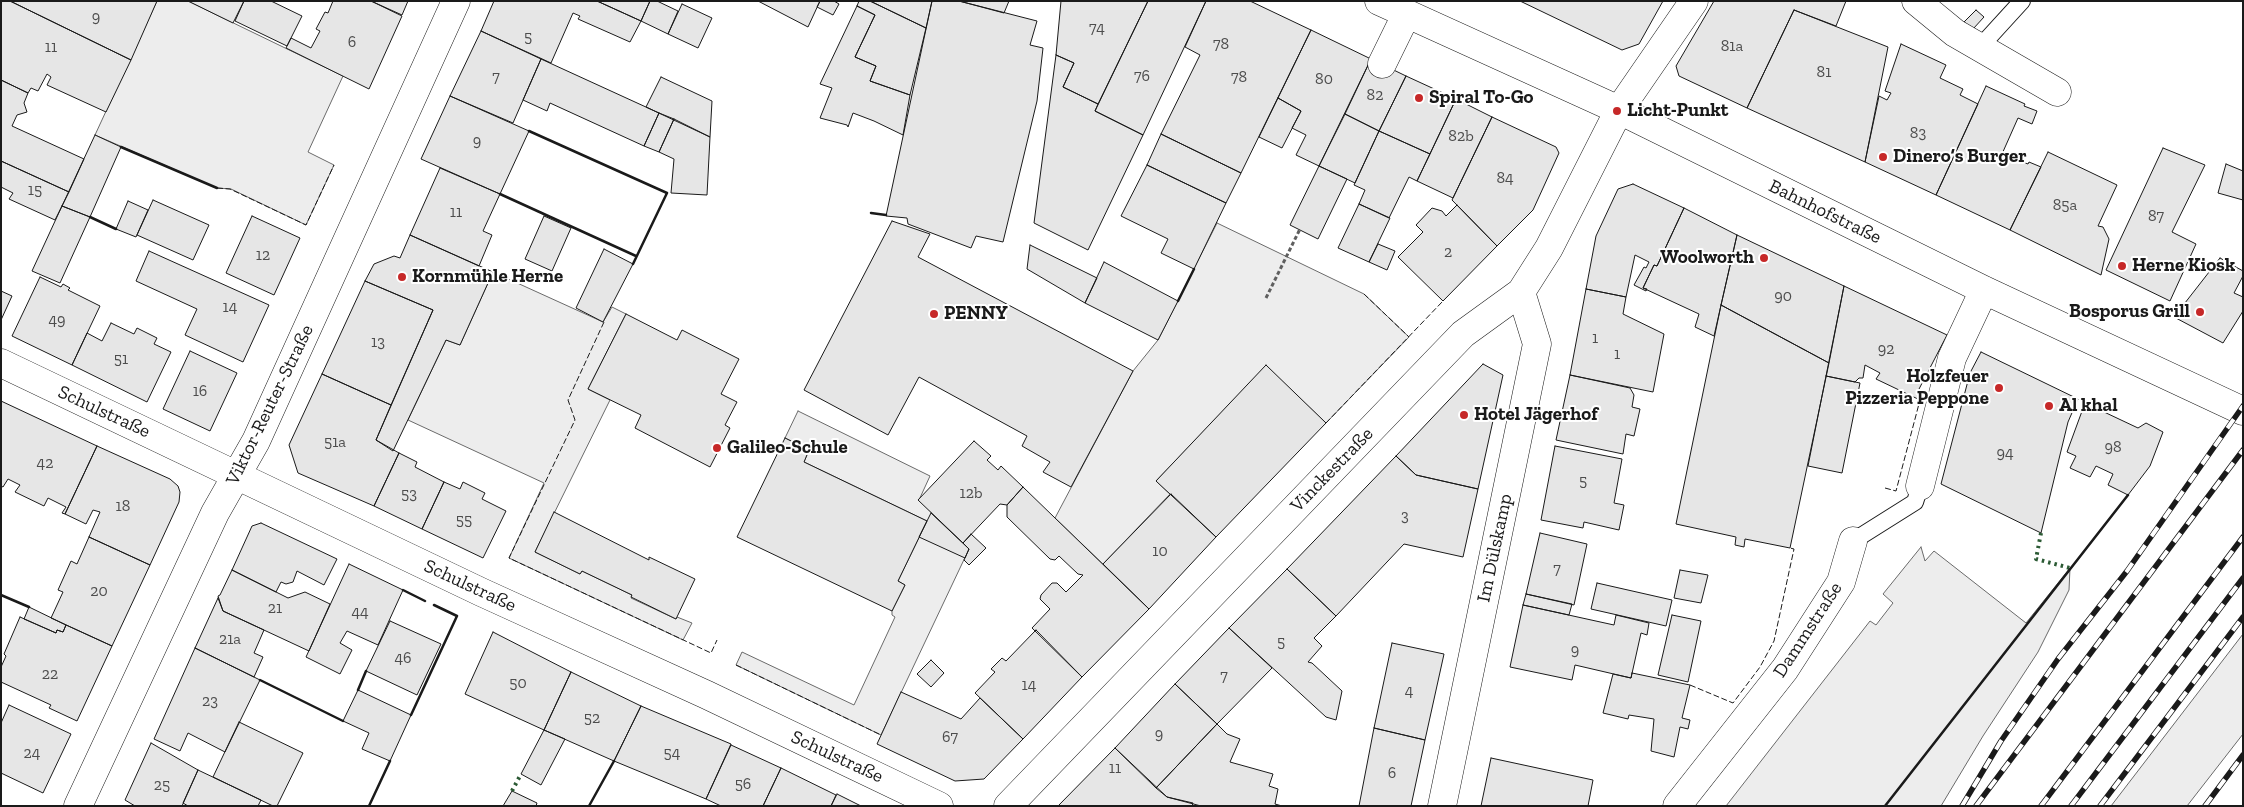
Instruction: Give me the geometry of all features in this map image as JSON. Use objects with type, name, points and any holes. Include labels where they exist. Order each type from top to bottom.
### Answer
[{"type":"street","name":"Viktor-Reuter-Straße","points":[[78,806],[215,513],[256,441],[282,386],[456,1]]},
{"type":"street","name":"Bahnhofstraße","points":[[1379,1],[1406,15],[1619,110],[1984,290],[2243,411]]},
{"type":"street","name":"Vinckestraße","points":[[1008,806],[1463,334],[1521,292],[1550,248],[1619,110],[1694,1]]},
{"type":"street","points":[[1916,1],[1955,33],[2057,92]]},
{"type":"street","points":[[1382,64],[1406,15]]},
{"type":"street","name":"Dammstraße","points":[[1920,486],[1952,358],[1984,290]]},
{"type":"street","name":"Im Dülskamp","points":[[1442,806],[1537,344],[1521,292]]},
{"type":"street","name":"Schulstraße","points":[[1,364],[481,592],[707,695],[939,806]]},
{"type":"street","name":"Dammstraße","points":[[1677,806],[1785,669],[1841,582],[1853,541]]},
{"type":"lane","points":[[1980,47],[2022,1]]},
{"type":"lane","name":"Dammstraße","points":[[1853,541],[1915,502],[1920,486]]},
{"type":"path","points":[[1266,298],[1300,229]]},
{"type":"shaded area","points":[[157,1],[188,1],[343,76],[308,152],[334,165],[306,225],[231,189],[217,188],[95,135]]},
{"type":"shaded area","points":[[1217,223],[1364,294],[1409,337],[1326,423],[1266,366],[1156,481],[1170,494],[1103,564],[1055,518],[1133,371],[1158,340]]},
{"type":"shaded area","points":[[493,272],[603,322],[612,307],[626,314],[588,389],[610,400],[535,552],[580,574],[582,571],[632,595],[631,598],[676,619],[677,617],[692,623],[683,640],[509,558],[544,483],[408,420],[446,340],[460,345]]},
{"type":"shaded area","points":[[798,411],[930,476],[919,500],[969,549],[881,735],[736,665],[742,652],[854,705],[895,617],[892,615],[892,611],[905,585],[898,581],[927,521],[804,462],[809,450],[785,438]]},
{"type":"shaded area","points":[[1921,547],[1925,561],[1934,551],[2026,623],[2070,568],[2069,590],[2038,652],[1983,736],[1941,806],[1726,806],[1870,621],[1876,625],[1893,603],[1883,594]]},
{"type":"shaded area","points":[[2243,634],[2243,734],[2187,806],[2111,806]]},
{"type":"building","points":[[1,1],[10,1],[131,60],[106,112],[47,85],[51,77],[47,74],[38,91],[31,88],[28,93],[1,80]]},
{"type":"building","points":[[10,1],[157,1],[131,60]]},
{"type":"building","points":[[188,1],[244,1],[233,23]]},
{"type":"building","points":[[244,1],[271,1],[302,16],[287,46],[235,21]]},
{"type":"building","points":[[333,1],[371,1],[402,16],[369,89],[286,48],[291,38],[311,48],[320,31],[316,29],[325,12],[328,13]]},
{"type":"building","points":[[371,1],[408,1],[402,15]]},
{"type":"building","points":[[494,1],[597,1],[641,21],[630,42],[578,19],[580,16],[573,13],[551,63],[481,31]]},
{"type":"building","points":[[597,1],[650,1],[641,21]]},
{"type":"building","points":[[650,1],[657,1],[678,11],[668,34],[641,21]]},
{"type":"building","points":[[758,1],[820,1],[808,27]]},
{"type":"building","points":[[820,1],[834,1],[839,4],[833,15],[817,7]]},
{"type":"building","points":[[859,1],[870,1],[926,28],[910,95],[870,81],[876,66],[855,57],[875,15],[857,6]]},
{"type":"building","points":[[870,1],[932,1],[926,28]]},
{"type":"building","points":[[932,1],[959,1],[1037,21],[1030,45],[1043,48],[1037,101],[1003,242],[976,236],[971,248],[908,224],[907,218],[886,216]]},
{"type":"building","points":[[959,1],[1009,1],[1004,13]]},
{"type":"building","points":[[1061,1],[1148,1],[1098,104],[1063,87],[1074,63],[1056,55]]},
{"type":"building","points":[[1148,1],[1206,1],[1143,135],[1095,111]]},
{"type":"building","points":[[1206,1],[1250,1],[1311,30],[1241,173],[1161,134],[1200,55],[1185,47]]},
{"type":"building","points":[[1520,1],[1663,1],[1639,44],[1622,50]]},
{"type":"building","points":[[1714,1],[1846,1],[1836,26],[1794,10],[1747,108],[1679,76],[1676,66]]},
{"type":"building","points":[[682,4],[712,18],[698,48],[668,34]]},
{"type":"building","points":[[857,6],[875,15],[855,57],[876,66],[870,81],[910,95],[903,135],[853,113],[848,127],[847,125],[820,118],[832,88],[820,84]]},
{"type":"building","points":[[1794,10],[1888,47],[1865,162],[1747,108]]},
{"type":"building","points":[[1976,10],[1984,17],[1973,29],[1964,22]]},
{"type":"building","points":[[1311,30],[1371,59],[1319,166],[1296,155],[1306,135],[1292,128],[1301,111],[1278,98]]},
{"type":"building","points":[[481,31],[541,59],[513,123],[450,96]]},
{"type":"building","points":[[1901,44],[1946,65],[1940,78],[1963,89],[1960,95],[1978,104],[1936,195],[1865,162],[1879,96],[1887,100],[1891,93],[1885,91]]},
{"type":"building","points":[[1056,55],[1074,63],[1063,87],[1098,104],[1095,111],[1143,135],[1088,250],[1034,223]]},
{"type":"building","points":[[541,59],[659,113],[644,146],[550,103],[547,111],[523,100]]},
{"type":"building","points":[[1371,59],[1406,76],[1379,131],[1345,114]]},
{"type":"building","points":[[1406,76],[1456,99],[1430,154],[1379,131]]},
{"type":"building","points":[[661,77],[712,101],[710,137],[646,107]]},
{"type":"building","points":[[1,80],[28,93],[24,103],[27,112],[17,115],[12,126],[84,159],[69,192],[1,161]]},
{"type":"building","points":[[1986,86],[2037,111],[2032,124],[2018,118],[2002,154],[2041,167],[2010,230],[1936,195]]},
{"type":"building","points":[[450,96],[529,131],[500,194],[421,159]]},
{"type":"building","points":[[1278,98],[1301,111],[1282,148],[1259,137]]},
{"type":"building","points":[[1456,99],[1492,117],[1453,198],[1417,181]]},
{"type":"building","points":[[659,113],[674,119],[659,152],[644,146]]},
{"type":"building","points":[[1345,114],[1379,131],[1355,183],[1319,166]]},
{"type":"building","points":[[1492,117],[1556,147],[1559,153],[1533,210],[1497,246],[1452,200]]},
{"type":"building","points":[[674,119],[710,137],[707,195],[671,193],[674,159],[659,152]]},
{"type":"building","points":[[1379,131],[1430,154],[1417,181],[1409,177],[1389,218],[1359,204],[1365,190],[1354,185]]},
{"type":"building","points":[[1161,134],[1241,173],[1226,203],[1147,165]]},
{"type":"building","points":[[95,135],[121,147],[90,217],[62,206]]},
{"type":"building","points":[[2163,148],[2205,165],[2172,232],[2196,244],[2170,301],[2106,270]]},
{"type":"building","points":[[2048,152],[2117,185],[2098,226],[2103,227],[2109,239],[2101,275],[2010,230]]},
{"type":"building","points":[[1,161],[69,192],[55,220],[9,199],[13,193],[1,187]]},
{"type":"building","points":[[2226,164],[2243,171],[2243,200],[2218,193]]},
{"type":"building","points":[[1147,165],[1226,203],[1194,269],[1161,253],[1168,239],[1121,216]]},
{"type":"building","points":[[1319,166],[1347,179],[1318,239],[1290,225]]},
{"type":"building","points":[[440,168],[500,194],[483,231],[492,235],[479,266],[410,235]]},
{"type":"building","points":[[1633,184],[1684,208],[1657,266],[1654,265],[1643,288],[1647,289],[1646,291],[1634,285],[1649,262],[1635,255],[1626,297],[1586,289],[1596,236],[1618,189]]},
{"type":"building","points":[[153,200],[209,225],[193,260],[137,235]]},
{"type":"building","points":[[128,201],[148,210],[136,237],[116,229]]},
{"type":"building","points":[[1359,204],[1390,218],[1369,262],[1338,248]]},
{"type":"building","points":[[1457,205],[1497,246],[1443,301],[1398,257],[1423,232],[1416,225],[1432,208],[1442,211],[1446,216]]},
{"type":"building","points":[[62,206],[90,217],[60,283],[32,271]]},
{"type":"building","points":[[1684,208],[1737,235],[1714,336],[1695,327],[1699,314],[1643,288],[1654,265],[1657,266]]},
{"type":"building","points":[[252,216],[300,238],[274,295],[226,273]]},
{"type":"building","points":[[544,216],[571,228],[552,271],[525,259]]},
{"type":"building","name":"PENNY","points":[[892,221],[930,234],[918,257],[1133,371],[1071,487],[1043,472],[1050,462],[1022,446],[1027,436],[919,377],[888,435],[804,390]]},
{"type":"building","points":[[410,235],[493,272],[460,345],[446,340],[393,451],[376,440],[433,310],[365,281],[374,264],[394,256],[400,258]]},
{"type":"building","points":[[1737,235],[1844,286],[1829,363],[1721,305]]},
{"type":"building","points":[[1378,244],[1395,251],[1387,270],[1369,262]]},
{"type":"building","points":[[1030,245],[1097,278],[1085,303],[1027,269]]},
{"type":"building","points":[[604,249],[633,264],[603,322],[576,308]]},
{"type":"building","points":[[149,251],[269,305],[243,362],[185,335],[197,309],[136,281]]},
{"type":"building","points":[[2220,258],[2243,271],[2243,276],[2234,293],[2243,297],[2243,311],[2223,343],[2174,317]]},
{"type":"building","points":[[1104,262],[1178,301],[1158,340],[1085,303]]},
{"type":"building","points":[[40,277],[61,287],[63,284],[70,288],[68,290],[100,306],[72,365],[12,336]]},
{"type":"building","points":[[365,281],[433,310],[391,405],[322,374]]},
{"type":"building","points":[[1844,286],[1947,335],[1918,391],[1920,400],[1876,379],[1880,373],[1865,365],[1863,378],[1859,378],[1855,382],[1826,376]]},
{"type":"building","points":[[1586,289],[1626,297],[1623,314],[1664,334],[1653,392],[1570,375]]},
{"type":"building","points":[[1,291],[12,296],[1,320]]},
{"type":"building","points":[[1721,305],[1829,363],[1790,548],[1745,539],[1744,547],[1735,545],[1736,537],[1676,524]]},
{"type":"building","points":[[626,314],[677,340],[682,330],[739,359],[721,394],[737,402],[725,425],[730,428],[710,467],[635,428],[641,415],[588,389]]},
{"type":"building","points":[[111,323],[134,334],[137,328],[157,338],[154,344],[171,352],[147,402],[72,365],[87,333],[102,341]]},
{"type":"building","points":[[190,351],[237,373],[210,431],[163,409]]},
{"type":"building","points":[[1981,352],[2078,399],[2068,422],[2041,533],[1941,484],[1970,373]]},
{"type":"building","name":"Hotel Jägerhof","points":[[1483,364],[1503,375],[1478,489],[1416,475],[1396,456]]},
{"type":"building","points":[[1266,365],[1326,423],[1216,537],[1156,481]]},
{"type":"building","points":[[322,374],[391,405],[376,440],[399,453],[374,506],[298,473],[289,445]]},
{"type":"building","points":[[1570,375],[1630,388],[1634,395],[1632,407],[1640,409],[1634,436],[1626,434],[1623,454],[1556,440]]},
{"type":"building","points":[[1826,376],[1860,383],[1842,473],[1808,466]]},
{"type":"building","points":[[1,401],[97,446],[65,514],[62,513],[66,507],[48,498],[44,506],[15,492],[20,485],[8,479],[3,487],[1,486]]},
{"type":"building","points":[[2085,403],[2138,428],[2146,423],[2163,432],[2150,466],[2128,495],[2108,485],[2113,474],[2096,466],[2090,477],[2070,468],[2076,456],[2067,452]]},
{"type":"building","points":[[785,438],[809,450],[804,462],[927,521],[898,581],[905,585],[892,611],[737,537]]},
{"type":"building","points":[[974,441],[991,456],[987,460],[998,470],[1001,466],[1023,487],[1007,505],[1000,504],[963,543],[918,500]]},
{"type":"building","points":[[97,446],[170,479],[178,486],[180,492],[179,502],[150,565],[89,537],[100,512],[93,510],[86,524],[65,514]]},
{"type":"building","points":[[1555,446],[1622,459],[1614,503],[1624,505],[1619,530],[1584,522],[1583,528],[1541,520]]},
{"type":"building","points":[[399,453],[417,462],[415,467],[444,482],[422,529],[374,506]]},
{"type":"building","points":[[1396,456],[1416,475],[1478,489],[1463,557],[1404,544],[1336,616],[1287,569]]},
{"type":"building","points":[[444,482],[460,489],[463,482],[485,493],[482,499],[506,511],[483,558],[422,529]]},
{"type":"building","points":[[1023,487],[1149,609],[1082,677],[1032,628],[1050,609],[1040,599],[1041,595],[1052,583],[1057,583],[1066,592],[1083,575],[1078,574],[1059,556],[1055,560],[1050,559],[1007,517],[1007,505]]},
{"type":"building","points":[[1171,494],[1216,537],[1149,609],[1103,564]]},
{"type":"building","points":[[554,512],[649,560],[649,557],[695,579],[676,619],[582,571],[580,574],[535,552]]},
{"type":"building","points":[[931,513],[969,549],[965,558],[919,537]]},
{"type":"building","points":[[261,523],[337,559],[324,585],[297,571],[293,582],[286,584],[281,582],[276,592],[232,570],[252,526]]},
{"type":"building","points":[[1540,533],[1587,544],[1574,605],[1526,594]]},
{"type":"building","points":[[971,534],[986,548],[969,565],[964,560],[969,549],[963,543]]},
{"type":"building","points":[[89,537],[150,565],[112,646],[51,618],[63,592],[58,590],[71,561],[77,564]]},
{"type":"building","points":[[349,564],[403,590],[378,645],[347,631],[340,643],[352,650],[340,674],[306,657]]},
{"type":"building","points":[[1287,569],[1336,616],[1314,638],[1322,646],[1308,662],[1312,663],[1342,691],[1336,720],[1326,717],[1229,628]]},
{"type":"building","points":[[232,570],[288,598],[305,592],[330,604],[309,651],[223,611],[218,596]]},
{"type":"building","points":[[1680,570],[1708,575],[1701,603],[1674,598]]},
{"type":"building","points":[[1597,583],[1672,600],[1666,626],[1591,609]]},
{"type":"building","points":[[1526,594],[1572,604],[1569,615],[1523,605]]},
{"type":"building","points":[[218,598],[223,611],[264,630],[254,653],[263,657],[254,677],[195,648]]},
{"type":"building","points":[[1523,605],[1614,625],[1616,615],[1649,623],[1647,635],[1641,633],[1631,678],[1575,665],[1572,680],[1510,667]]},
{"type":"building","points":[[29,607],[66,625],[63,632],[57,630],[56,633],[24,619]]},
{"type":"building","points":[[1672,615],[1701,621],[1688,682],[1658,675]]},
{"type":"building","points":[[20,617],[56,633],[57,630],[63,632],[66,625],[112,646],[77,721],[49,708],[51,705],[1,682],[1,667],[6,656],[4,654]]},
{"type":"building","points":[[390,621],[441,644],[417,695],[366,671]]},
{"type":"building","points":[[1229,628],[1272,668],[1217,724],[1175,684]]},
{"type":"building","points":[[1036,630],[1082,677],[1023,739],[975,693],[995,672],[991,669],[1002,658],[1006,661]]},
{"type":"building","points":[[493,632],[571,672],[544,730],[465,694]]},
{"type":"building","points":[[1392,643],[1444,654],[1425,740],[1374,728]]},
{"type":"building","points":[[195,648],[260,680],[225,752],[188,733],[180,751],[154,739]]},
{"type":"building","points":[[931,660],[944,673],[931,687],[917,674]]},
{"type":"building","points":[[571,672],[641,706],[614,761],[544,730]]},
{"type":"building","points":[[1632,673],[1690,685],[1682,718],[1690,720],[1688,729],[1680,727],[1674,757],[1651,751],[1654,719],[1629,715],[1628,719],[1603,713],[1613,674],[1631,678]]},
{"type":"building","points":[[1175,684],[1217,724],[1156,788],[1115,748]]},
{"type":"building","points":[[358,690],[411,715],[390,761],[362,749],[369,733],[343,721]]},
{"type":"building","points":[[901,692],[961,719],[980,698],[1023,739],[984,779],[955,781],[877,744]]},
{"type":"building","points":[[9,705],[71,734],[43,793],[1,773],[1,723]]},
{"type":"building","points":[[641,706],[731,744],[706,799],[614,761]]},
{"type":"building","points":[[239,722],[303,753],[277,806],[273,806],[213,777]]},
{"type":"building","points":[[1217,724],[1227,734],[1240,739],[1230,762],[1273,774],[1269,786],[1278,789],[1275,804],[1282,806],[1201,806],[1167,797],[1156,788]]},
{"type":"building","points":[[1374,728],[1425,740],[1411,806],[1359,806]]},
{"type":"building","points":[[544,730],[565,739],[541,785],[521,774]]},
{"type":"building","points":[[151,743],[198,770],[182,806],[135,806],[125,800]]},
{"type":"building","points":[[731,745],[781,768],[763,806],[721,806],[706,799]]},
{"type":"building","points":[[1115,748],[1167,797],[1193,803],[1192,806],[1058,806]]},
{"type":"building","points":[[1491,758],[1593,780],[1588,806],[1481,806]]},
{"type":"building","points":[[781,768],[836,795],[831,806],[763,806]]},
{"type":"building","points":[[198,770],[261,800],[258,806],[188,806],[183,803]]},
{"type":"building","points":[[512,791],[537,803],[536,806],[503,806]]},
{"type":"building","points":[[837,794],[861,806],[831,806]]},
{"type":"railway","points":[[1962,806],[2001,741],[2058,659],[2127,571],[2243,406]]},
{"type":"railway","points":[[1976,806],[2243,450]]},
{"type":"railway","points":[[2041,806],[2243,537]]},
{"type":"railway","points":[[2071,806],[2243,578]]},
{"type":"railway","points":[[2100,806],[2243,617]]},
{"type":"railway","points":[[2205,806],[2243,755]]},
{"type":"hedge","points":[[2041,533],[2036,559],[2070,568]]},
{"type":"hedge","points":[[512,791],[521,774]]},
{"type":"fence","points":[[217,188],[230,189],[306,225],[334,165]]},
{"type":"fence","points":[[1364,294],[1409,337]]},
{"type":"fence","points":[[1326,423],[1443,301]]},
{"type":"fence","points":[[604,322],[568,400],[575,420],[509,558],[711,653],[717,640]]},
{"type":"fence","points":[[1885,488],[1896,491],[1920,400]]},
{"type":"fence","points":[[1690,685],[1733,703],[1760,667],[1774,641],[1794,549],[1790,548]]},
{"type":"fence","points":[[736,665],[881,735]]},
{"type":"wall","points":[[529,131],[667,193],[633,264]]},
{"type":"wall","points":[[121,147],[217,188]]},
{"type":"wall","points":[[500,194],[636,256]]},
{"type":"wall","points":[[871,213],[886,215]]},
{"type":"wall","points":[[90,217],[116,229]]},
{"type":"wall","points":[[1178,301],[1194,269]]},
{"type":"wall","points":[[1885,806],[2128,495]]},
{"type":"wall","points":[[403,590],[425,601]]},
{"type":"wall","points":[[1,595],[29,607]]},
{"type":"wall","points":[[411,715],[457,616],[434,605]]},
{"type":"wall","points":[[358,690],[366,671]]},
{"type":"wall","points":[[260,680],[343,721]]},
{"type":"wall","points":[[369,806],[390,761]]},
{"type":"wall","points":[[589,806],[614,761]]},
{"type":"place","name":"Spiral To-Go","points":[[1419,98]]},
{"type":"place","name":"Licht-Punkt","points":[[1617,111]]},
{"type":"place","name":"Dinero‘s Burger","points":[[1883,157]]},
{"type":"place","name":"Woolworth","points":[[1764,258]]},
{"type":"place","name":"Herne Kiosk","points":[[2122,266]]},
{"type":"place","name":"Kornmühle Herne","points":[[402,277]]},
{"type":"place","name":"Bosporus Grill","points":[[2200,312]]},
{"type":"place","name":"PENNY","points":[[934,314]]},
{"type":"place","name":"Holzfeuer Pizzeria Peppone","points":[[1999,388]]},
{"type":"place","name":"Al khal","points":[[2049,406]]},
{"type":"place","name":"Hotel Jägerhof","points":[[1464,415]]},
{"type":"place","name":"Galileo-Schule","points":[[717,448]]}]
